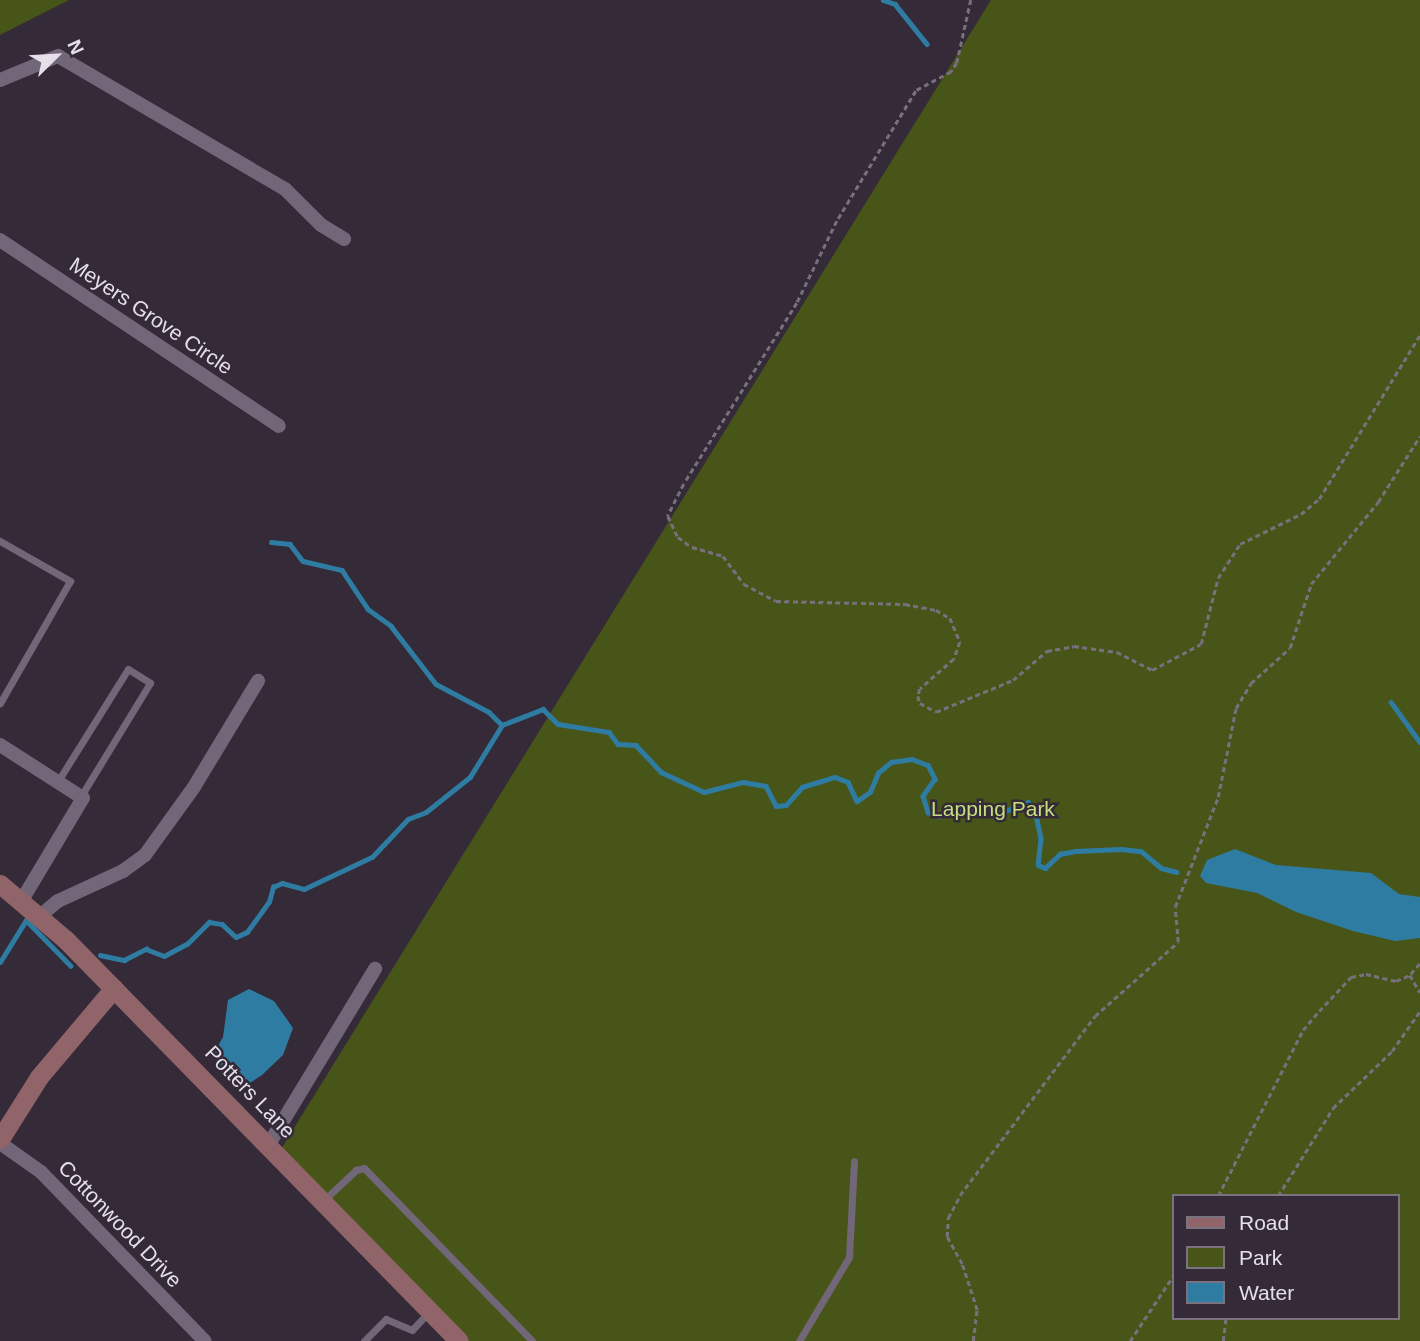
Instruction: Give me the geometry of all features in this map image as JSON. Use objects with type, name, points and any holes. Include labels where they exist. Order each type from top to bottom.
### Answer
[{"type":"main road","name":"Potters Lane","points":[[0,884],[40,916],[114,988],[459,1341]]},
{"type":"main road","points":[[0,1141],[38,1077],[114,988]]},
{"type":"street","points":[[0,80],[58,56],[261,175],[344,239]]},
{"type":"street","name":"Meyers Grove Circle","points":[[0,240],[279,426]]},
{"type":"street","points":[[40,916],[58,901],[123,871],[145,855],[194,787],[258,681]]},
{"type":"street","points":[[0,744],[81,796],[22,900]]},
{"type":"street","points":[[269,1144],[375,969]]},
{"type":"street","name":"Cottonwood Drive","points":[[0,1141],[41,1172],[205,1341]]},
{"type":"lane","points":[[0,541],[70,581],[0,703]]},
{"type":"lane","points":[[58,781],[128,669],[150,683],[81,796]]},
{"type":"lane","points":[[799,1341],[849,1256],[854,1161]]},
{"type":"lane","points":[[323,1200],[356,1170],[364,1168],[532,1341]]},
{"type":"lane","points":[[364,1341],[386,1319],[412,1330],[430,1311]]},
{"type":"path","points":[[971,0],[957,63],[951,72],[916,91],[837,221],[797,303],[684,484],[668,516],[678,537],[692,547],[723,556],[744,584],[775,601],[912,605],[950,618],[960,642],[954,659],[920,689],[918,696],[920,703],[936,712],[1013,680],[1046,652],[1060,649],[1093,646],[1117,652],[1152,670],[1201,644],[1218,578],[1240,544],[1301,514],[1320,499],[1420,335]]},
{"type":"path","points":[[973,1341],[977,1310],[965,1270],[947,1237],[948,1218],[960,1195],[1095,1016],[1178,942],[1175,907],[1218,797],[1236,708],[1251,683],[1290,648],[1311,584],[1378,502],[1420,436]]},
{"type":"path","points":[[1218,1194],[1303,1030],[1319,1011],[1350,977],[1366,974],[1396,981],[1410,975],[1420,964]]},
{"type":"path","points":[[1410,975],[1420,992]]},
{"type":"path","points":[[1279,1194],[1333,1108],[1392,1051],[1420,1011]]},
{"type":"path","points":[[1130,1341],[1172,1278]]},
{"type":"path","points":[[1223,1341],[1226,1320]]},
{"type":"green space","points":[[0,0],[69,0],[0,35]]},
{"type":"green space","name":"Lapping Park","points":[[991,0],[1420,0],[1420,1341],[464,1341],[278,1154]]},
{"type":"water","points":[[1235,849],[1276,865],[1371,873],[1399,894],[1420,897],[1420,938],[1395,941],[1353,931],[1296,912],[1257,893],[1206,883],[1200,876],[1207,860]]},
{"type":"water","points":[[249,989],[274,1001],[293,1028],[283,1055],[250,1083],[236,1084],[222,1072],[213,1055],[223,1037],[228,1000]]},
{"type":"waterway","points":[[883,0],[895,4],[927,44]]},
{"type":"waterway","points":[[271,542],[290,544],[303,561],[342,570],[368,609],[391,626],[436,684],[489,712],[502,725]]},
{"type":"waterway","points":[[1391,702],[1420,742]]},
{"type":"waterway","points":[[100,955],[124,960],[146,949],[164,956],[187,944],[209,922],[222,924],[236,937],[247,932],[269,902],[273,887],[282,883],[304,889],[372,857],[408,819],[426,812],[470,777],[502,725],[543,709],[558,724],[609,732],[618,744],[636,745],[661,772],[704,792],[743,782],[766,786],[776,806],[786,805],[802,787],[835,777],[848,782],[857,801],[870,792],[878,773],[891,762],[912,759],[928,765],[935,779],[923,796],[928,812],[939,816],[980,804],[1000,813],[1028,802],[1035,810],[1041,838],[1038,865],[1045,868],[1060,854],[1121,849],[1141,851],[1161,868],[1177,872]]},
{"type":"waterway","points":[[0,962],[26,920],[71,966]]}]
